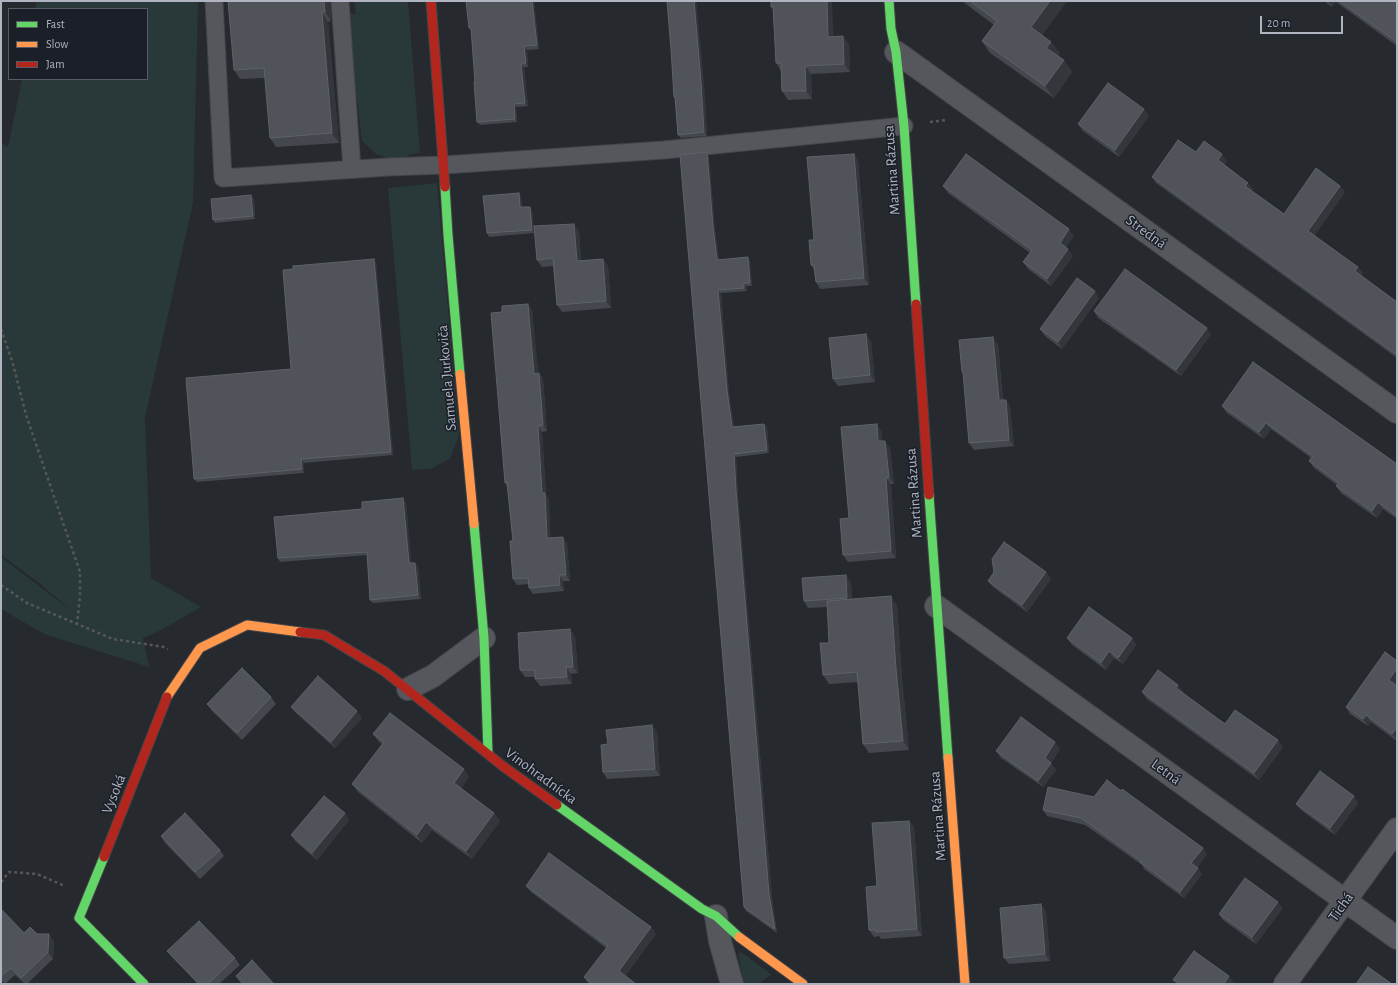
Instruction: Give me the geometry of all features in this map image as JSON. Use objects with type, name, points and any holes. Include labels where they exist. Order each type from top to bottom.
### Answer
[{"type":"street","name":"Samuela Jurkoviča","points":[[431,1],[449,243],[484,638],[488,753]]},
{"type":"street","name":"Martina Rázusa","points":[[888,1],[891,29],[896,52],[904,126],[936,606],[965,984]]},
{"type":"street","name":"Stredná","points":[[896,52],[1397,412]]},
{"type":"street","name":"Letná","points":[[936,606],[1397,938]]},
{"type":"street","name":"Vysoká","points":[[144,984],[79,918],[168,694],[200,648],[247,625]]},
{"type":"street","name":"Vinohradnícka","points":[[247,625],[324,635],[384,671],[504,767],[702,909],[716,916],[734,933],[803,984]]},
{"type":"street","points":[[408,689],[433,676],[484,638]]},
{"type":"street","name":"Tichá","points":[[1285,984],[1397,829]]},
{"type":"street","points":[[716,916],[720,941],[732,984]]},
{"type":"lane","points":[[214,1],[223,178],[664,150],[904,126]]},
{"type":"lane","points":[[340,1],[352,169]]},
{"type":"path","points":[[1,329],[13,364],[26,415],[80,572],[80,596],[77,624]]},
{"type":"path","points":[[1,585],[28,603],[113,639],[164,647],[191,662]]},
{"type":"path","points":[[1,882],[9,872],[37,874],[59,884],[90,893]]},
{"type":"shaded area","points":[[37,1],[198,1],[193,203],[145,417],[151,578],[201,607],[161,630],[143,638],[149,667],[44,634],[1,609],[1,557],[73,612],[39,583],[1,555],[1,143],[8,147],[22,80],[148,80],[148,8],[35,8]]},
{"type":"shaded area","points":[[354,1],[408,1],[420,153],[408,155],[408,157],[391,159],[376,154],[362,141],[357,98],[351,98],[345,14],[356,14]]},
{"type":"shaded area","points":[[437,183],[459,435],[450,459],[430,469],[412,470],[388,188]]},
{"type":"shaded area","points":[[741,952],[772,975],[759,984],[744,984],[738,953]]},
{"type":"building","points":[[228,1],[324,1],[325,12],[322,12],[332,133],[270,138],[264,68],[234,70]]},
{"type":"building","points":[[466,1],[532,1],[537,45],[524,46],[526,63],[521,64],[525,103],[514,104],[515,119],[477,122],[471,28],[469,28]]},
{"type":"building","points":[[667,1],[694,1],[704,132],[678,135]]},
{"type":"building","points":[[771,1],[827,1],[828,37],[843,36],[844,64],[805,66],[806,91],[782,91],[781,63],[776,63],[773,6],[771,7]]},
{"type":"building","points":[[970,1],[1050,1],[1031,27],[1051,42],[1046,48],[1064,60],[1045,86],[982,41],[997,21]]},
{"type":"building","points":[[1339,1],[1397,1],[1397,42]]},
{"type":"building","points":[[1108,83],[1144,109],[1115,150],[1078,124]]},
{"type":"building","points":[[1178,140],[1196,152],[1204,141],[1222,154],[1218,160],[1248,183],[1245,186],[1284,214],[1316,168],[1340,186],[1308,231],[1358,267],[1355,271],[1397,302],[1397,355],[1152,177]]},
{"type":"building","points":[[707,152],[717,260],[748,257],[750,283],[744,283],[744,288],[718,290],[727,390],[732,427],[764,424],[767,450],[734,454],[769,894],[775,929],[744,907],[680,155]]},
{"type":"building","points":[[854,154],[864,278],[816,282],[814,265],[811,265],[809,240],[814,240],[807,157]]},
{"type":"building","points":[[966,154],[1069,229],[1060,243],[1068,249],[1047,279],[1023,262],[1032,250],[943,186]]},
{"type":"building","points":[[519,193],[520,207],[530,207],[532,230],[487,233],[483,196]]},
{"type":"building","points":[[251,195],[253,216],[213,220],[211,199]]},
{"type":"building","points":[[574,224],[577,261],[603,259],[606,301],[557,305],[553,258],[537,260],[534,226]]},
{"type":"building","points":[[374,259],[391,452],[301,459],[302,469],[194,479],[186,378],[291,369],[283,270],[293,269],[293,266]]},
{"type":"building","points":[[1125,269],[1207,328],[1176,370],[1094,311]]},
{"type":"building","points":[[1077,278],[1095,291],[1058,342],[1040,329]]},
{"type":"building","points":[[528,304],[534,374],[539,373],[543,425],[538,426],[542,493],[545,493],[547,538],[563,537],[566,575],[559,575],[560,585],[529,588],[528,578],[513,579],[510,541],[513,541],[507,482],[505,483],[491,313],[502,312],[502,306]]},
{"type":"building","points":[[866,334],[870,375],[833,379],[829,338]]},
{"type":"building","points":[[993,337],[999,400],[1006,400],[1009,440],[969,443],[959,340]]},
{"type":"building","points":[[1253,362],[1397,464],[1397,516],[1378,502],[1372,511],[1336,486],[1339,483],[1309,461],[1313,456],[1266,423],[1259,432],[1222,406]]},
{"type":"building","points":[[877,424],[878,441],[885,441],[889,477],[886,478],[891,551],[843,555],[840,519],[849,518],[841,427]]},
{"type":"building","points":[[403,498],[409,563],[415,563],[418,595],[370,600],[367,552],[278,558],[274,517],[362,509],[362,502]]},
{"type":"building","points":[[1004,542],[1046,572],[1022,605],[988,581],[994,572],[992,559]]},
{"type":"building","points":[[846,575],[847,598],[804,601],[802,578]]},
{"type":"building","points":[[891,596],[903,741],[863,744],[857,672],[823,675],[820,643],[829,643],[827,601]]},
{"type":"building","points":[[1089,607],[1132,638],[1118,658],[1109,651],[1101,663],[1067,638]]},
{"type":"building","points":[[570,629],[573,667],[566,667],[567,677],[535,679],[535,670],[520,670],[518,633]]},
{"type":"building","points":[[1385,652],[1397,661],[1397,668],[1389,680],[1397,686],[1397,728],[1392,734],[1366,715],[1363,719],[1346,707]]},
{"type":"building","points":[[242,668],[271,697],[237,733],[207,704]]},
{"type":"building","points":[[1158,670],[1178,685],[1176,688],[1225,724],[1235,710],[1278,740],[1254,773],[1142,692]]},
{"type":"building","points":[[318,676],[357,711],[331,742],[291,707]]},
{"type":"building","points":[[390,713],[464,769],[454,783],[494,813],[466,851],[426,822],[417,835],[352,784],[384,742],[373,734]]},
{"type":"building","points":[[1021,717],[1055,742],[1045,758],[1051,763],[1038,781],[996,751]]},
{"type":"building","points":[[652,725],[655,769],[603,772],[601,745],[608,744],[606,730]]},
{"type":"building","points":[[1320,771],[1354,796],[1330,828],[1296,804]]},
{"type":"building","points":[[1107,780],[1121,791],[1122,789],[1203,848],[1191,863],[1198,868],[1180,892],[1140,862],[1141,861],[1081,818],[1043,810],[1048,787],[1094,797]]},
{"type":"building","points":[[324,796],[345,813],[312,853],[291,835]]},
{"type":"building","points":[[185,813],[220,850],[195,872],[161,836]]},
{"type":"building","points":[[909,821],[917,929],[876,932],[876,930],[869,930],[866,887],[877,886],[872,823]]},
{"type":"building","points":[[549,853],[651,927],[619,971],[636,984],[592,984],[584,977],[608,946],[526,886]]},
{"type":"building","points":[[1245,878],[1278,902],[1252,937],[1219,914]]},
{"type":"building","points":[[1041,904],[1045,954],[1004,958],[1000,908]]},
{"type":"building","points":[[1,909],[24,933],[30,927],[37,934],[49,934],[48,952],[21,978],[11,968],[1,976]]},
{"type":"building","points":[[199,921],[235,958],[208,984],[199,984],[167,951]]},
{"type":"building","points":[[1194,951],[1229,976],[1224,984],[1179,984],[1173,980]]},
{"type":"building","points":[[252,960],[274,984],[243,984],[236,976]]},
{"type":"building","points":[[1368,967],[1392,984],[1356,984]]},
{"type":"traffic: fast","points":[[889,1],[891,29],[896,52],[904,126],[916,304]]},
{"type":"traffic: fast","points":[[445,187],[460,374]]},
{"type":"traffic: fast","points":[[929,495],[948,758]]},
{"type":"traffic: fast","points":[[474,524],[484,638],[488,753]]},
{"type":"traffic: fast","points":[[557,805],[702,909],[716,916],[739,937]]},
{"type":"traffic: fast","points":[[104,857],[79,918],[144,984]]},
{"type":"traffic: slow","points":[[460,374],[474,524]]},
{"type":"traffic: slow","points":[[167,697],[200,648],[247,625],[300,632]]},
{"type":"traffic: slow","points":[[948,758],[965,984]]},
{"type":"traffic: slow","points":[[739,937],[803,984]]},
{"type":"traffic: jam","points":[[431,1],[445,187]]},
{"type":"traffic: jam","points":[[916,304],[929,495]]},
{"type":"traffic: jam","points":[[300,632],[324,635],[384,671],[504,767],[557,805]]},
{"type":"traffic: jam","points":[[104,857],[167,697]]}]
